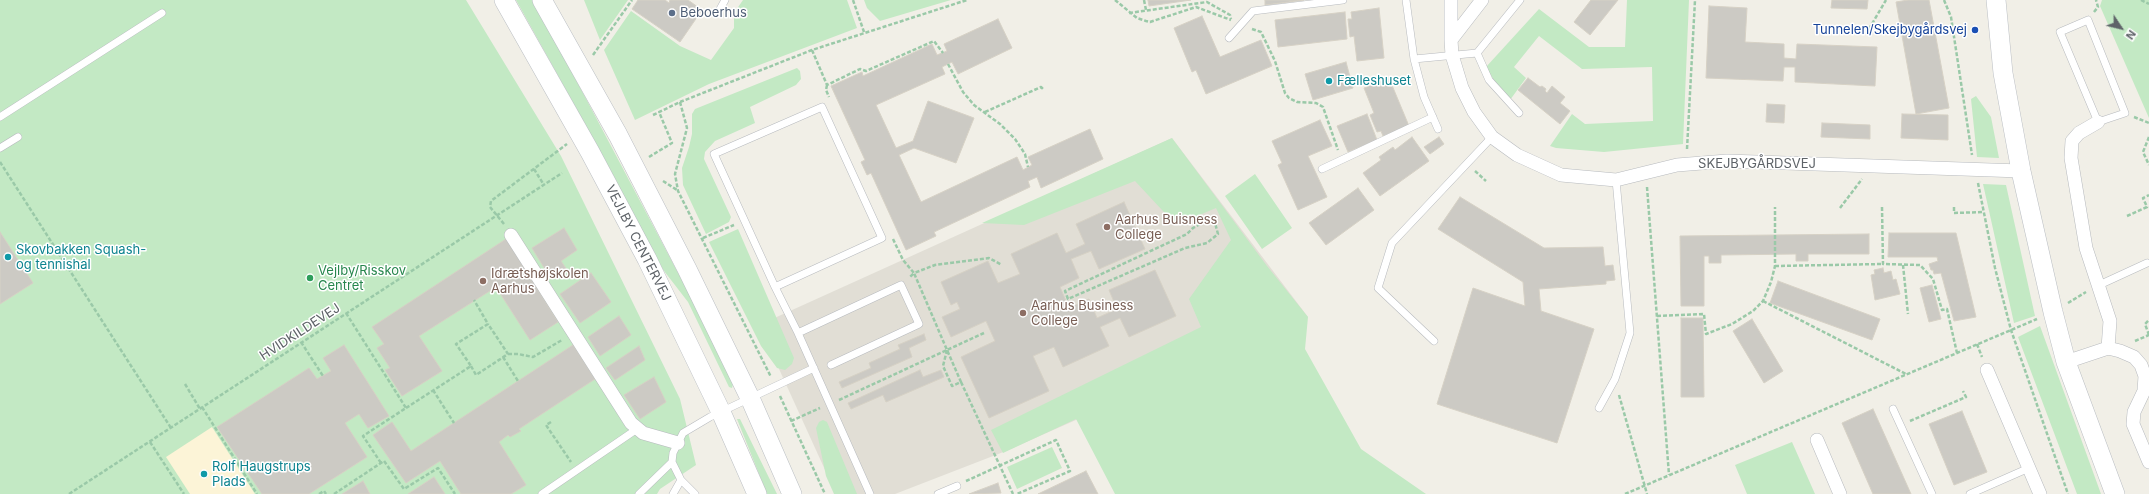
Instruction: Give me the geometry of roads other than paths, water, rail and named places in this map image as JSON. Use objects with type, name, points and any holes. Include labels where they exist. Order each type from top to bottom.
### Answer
[{"type":"street","name":"VEJLBY CENTERVEJ","points":[[504,0],[580,134],[647,259],[721,412],[757,494]]},
{"type":"street","points":[[542,0],[618,135],[680,256],[750,398],[792,494]]},
{"type":"street","name":"SKEJBYGÅRDSVEJ","points":[[1451,0],[1450,40],[1452,55],[1465,94],[1474,112],[1492,137],[1517,155],[1561,175],[1616,180],[1677,165],[1727,161],[1975,168],[2021,171]]},
{"type":"street","points":[[1450,40],[1482,0]]},
{"type":"street","points":[[1996,0],[2003,73],[2021,171],[2053,312],[2066,362],[2114,494]]},
{"type":"street","points":[[2098,122],[2079,133],[2072,141],[2071,158],[2086,248],[2097,286],[2110,321],[2108,348]]},
{"type":"street","points":[[511,235],[637,429],[644,433],[678,443]]},
{"type":"street","points":[[2066,362],[2108,348],[2134,357],[2141,365],[2145,376],[2144,391],[2134,412],[2133,424],[2145,439],[2149,462]]},
{"type":"street","points":[[1987,370],[2040,494]]},
{"type":"street","points":[[1818,440],[1840,494]]},
{"type":"lane","points":[[718,11],[725,0]]},
{"type":"lane","points":[[1229,38],[1253,11],[1343,0]]},
{"type":"lane","points":[[1406,0],[1414,59],[1424,97],[1438,129]]},
{"type":"lane","points":[[1414,59],[1477,53],[1520,0]]},
{"type":"lane","points":[[0,117],[162,13]]},
{"type":"lane","points":[[2088,20],[2125,113],[2098,122],[2060,32],[2088,20]]},
{"type":"lane","points":[[1477,53],[1489,80],[1518,113]]},
{"type":"lane","points":[[775,287],[882,238],[822,107],[714,154],[775,287],[798,333],[870,494]]},
{"type":"lane","points":[[1322,169],[1433,117]]},
{"type":"lane","points":[[0,148],[18,137]]},
{"type":"lane","points":[[1434,341],[1378,288],[1392,243],[1492,137]]},
{"type":"lane","points":[[1599,408],[1615,379],[1630,332],[1616,180]]},
{"type":"lane","points":[[2097,286],[2147,263]]},
{"type":"lane","points":[[798,333],[901,285],[919,324],[831,365]]},
{"type":"lane","points":[[639,494],[672,462],[683,433],[695,424],[814,368]]},
{"type":"lane","points":[[1893,409],[1932,494]]},
{"type":"lane","points":[[542,494],[637,429]]},
{"type":"lane","points":[[672,462],[681,480],[695,494]]},
{"type":"lane","points":[[1970,494],[2029,468]]},
{"type":"lane","points":[[673,494],[681,480]]},
{"type":"lane","points":[[938,494],[957,486]]},
{"type":"place","name":"Beboerhus","points":[[672,13]]},
{"type":"place","name":"Tunnelen/Skejbygårdsvej","points":[[1975,30]]},
{"type":"place","name":"Fælleshuset","points":[[1329,81]]},
{"type":"place","name":"Aarhus Buisness College","points":[[1107,227]]},
{"type":"place","name":"Skovbakken Squash- og tennishal","points":[[8,257]]},
{"type":"place","name":"Vejlby/Risskov Centret","points":[[310,278]]},
{"type":"place","name":"Idrætshøjskolen Aarhus","points":[[483,281]]},
{"type":"place","name":"Aarhus Business College","points":[[1023,313]]},
{"type":"place","name":"Rolf Haugstrups Plads","points":[[204,474]]}]
